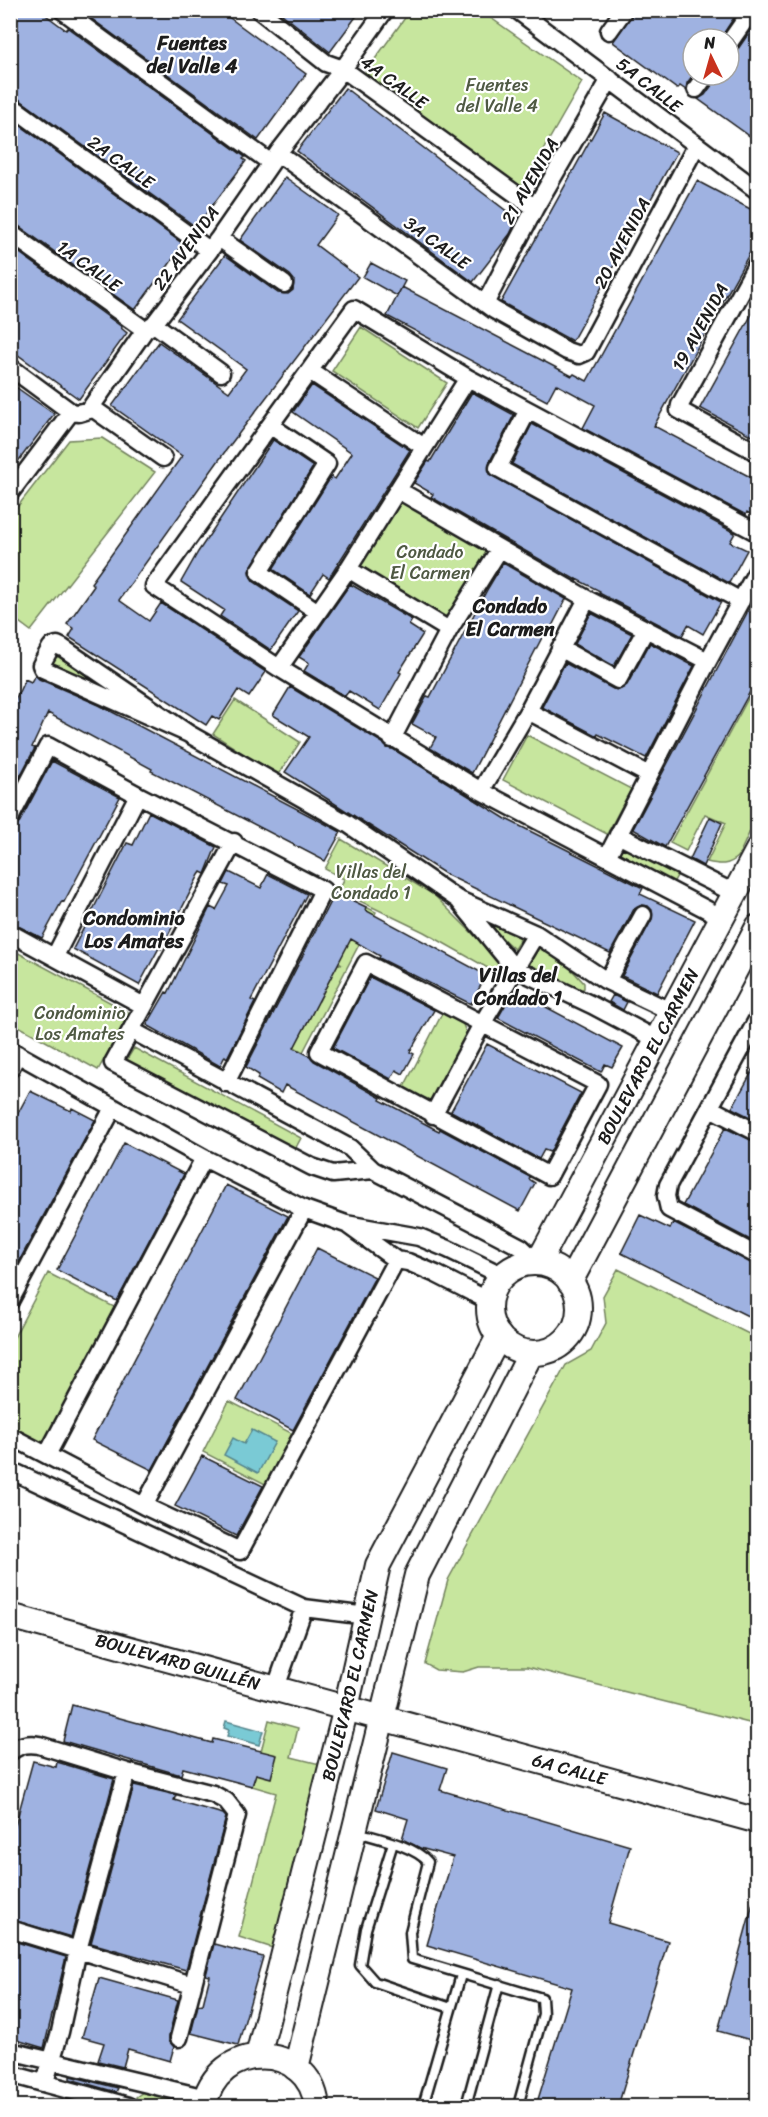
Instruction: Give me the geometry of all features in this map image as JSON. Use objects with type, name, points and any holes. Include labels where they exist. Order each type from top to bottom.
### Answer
[{"type":"main road","name":"BOULEVARD EL CARMEN","points":[[538,1263],[758,850]]},
{"type":"main road","name":"BOULEVARD EL CARMEN","points":[[570,1282],[758,927]]},
{"type":"main road","points":[[538,1263],[553,1267],[566,1276],[570,1282],[575,1289],[579,1304],[578,1319],[571,1334],[560,1345],[546,1352],[531,1353],[517,1350],[498,1336],[490,1319],[489,1301],[491,1292],[509,1270],[522,1264],[538,1263]]},
{"type":"main road","name":"BOULEVARD EL CARMEN","points":[[258,2056],[346,1708],[378,1565],[498,1336]]},
{"type":"main road","name":"BOULEVARD EL CARMEN","points":[[296,2068],[417,1575],[531,1353]]},
{"type":"main road","name":"BOULEVARD GUILLÉN","points":[[10,1616],[381,1717]]},
{"type":"main road","name":"6A CALLE","points":[[381,1717],[758,1821]]},
{"type":"main road","points":[[205,2102],[220,2073],[231,2064],[244,2058],[258,2056],[285,2061],[296,2068],[308,2081],[316,2097],[317,2106]]},
{"type":"street","name":"3A CALLE","points":[[62,10],[486,302],[494,310],[567,351],[579,355]]},
{"type":"street","name":"4A CALLE","points":[[259,10],[326,63],[343,69],[536,208]]},
{"type":"street","name":"22 AVENIDA","points":[[91,407],[214,244],[274,158],[385,10]]},
{"type":"street","name":"5A CALLE","points":[[516,10],[758,191]]},
{"type":"street","points":[[609,31],[624,10]]},
{"type":"street","points":[[740,27],[752,10]]},
{"type":"street","name":"21 AVENIDA","points":[[486,302],[536,208],[610,79]]},
{"type":"street","name":"2A CALLE","points":[[10,105],[214,244],[284,284]]},
{"type":"street","name":"20 AVENIDA","points":[[579,355],[586,352],[696,146]]},
{"type":"street","name":"1A CALLE","points":[[10,233],[221,373]]},
{"type":"street","name":"19 AVENIDA","points":[[758,262],[679,410],[758,453]]},
{"type":"street","points":[[721,918],[481,791],[392,739],[154,586],[354,309],[468,378],[758,533]]},
{"type":"street","points":[[10,367],[71,412],[79,413],[91,407],[163,458]]},
{"type":"street","points":[[310,371],[424,447]]},
{"type":"street","points":[[279,668],[348,569],[468,378]]},
{"type":"street","points":[[528,410],[498,468],[741,601]]},
{"type":"street","points":[[10,492],[71,412]]},
{"type":"street","points":[[271,426],[327,464],[259,572],[318,612]]},
{"type":"street","points":[[398,490],[587,599],[708,661]]},
{"type":"street","points":[[392,739],[449,630],[499,550]]},
{"type":"street","points":[[348,569],[449,630]]},
{"type":"street","points":[[607,857],[758,569]]},
{"type":"street","points":[[481,791],[528,711],[587,599]]},
{"type":"street","points":[[560,648],[618,680],[646,629]]},
{"type":"street","points":[[189,734],[43,669],[41,665],[43,660],[51,647],[57,645],[63,648],[189,734],[348,824],[457,899],[536,934],[606,980],[672,1012]]},
{"type":"street","points":[[528,711],[649,775]]},
{"type":"street","points":[[10,818],[48,746],[323,890],[226,1083]]},
{"type":"street","points":[[55,957],[138,795]]},
{"type":"street","points":[[618,835],[734,893]]},
{"type":"street","points":[[234,842],[113,1063],[312,1167],[333,1174],[373,1170]]},
{"type":"street","points":[[457,899],[514,968],[656,1039]]},
{"type":"street","points":[[592,1005],[643,915]]},
{"type":"street","points":[[10,933],[144,1006]]},
{"type":"street","points":[[433,1114],[514,968],[536,934]]},
{"type":"street","points":[[366,963],[598,1084],[549,1176],[433,1114],[319,1052],[366,963]]},
{"type":"street","points":[[758,1018],[668,1185],[666,1196],[669,1209],[758,1256]]},
{"type":"street","points":[[131,1030],[350,1148],[373,1170],[521,1247],[538,1263]]},
{"type":"street","points":[[13,1058],[304,1209],[346,1224],[419,1238],[448,1249],[502,1276]]},
{"type":"street","points":[[10,1301],[113,1108]]},
{"type":"street","points":[[710,1108],[758,1133]]},
{"type":"street","points":[[47,1455],[204,1158]]},
{"type":"street","points":[[144,1506],[304,1209]]},
{"type":"street","points":[[346,1224],[396,1260],[408,1262],[436,1274],[489,1301]]},
{"type":"street","points":[[436,1274],[448,1249]]},
{"type":"street","points":[[10,1436],[144,1506],[240,1551],[396,1260]]},
{"type":"street","points":[[10,1470],[304,1608],[366,1616]]},
{"type":"street","points":[[275,1690],[304,1608]]},
{"type":"street","points":[[10,1752],[22,1745],[39,1744],[127,1772],[213,1794],[226,1801],[237,1815],[178,2038]]},
{"type":"street","points":[[45,2082],[60,2032],[78,1950],[127,1772]]},
{"type":"street","points":[[10,1929],[192,1985]]},
{"type":"street","points":[[10,2051],[132,2080],[205,2102]]},
{"type":"street","points":[[10,2074],[126,2106],[132,2080]]},
{"type":"lane","points":[[355,1832],[393,1843],[422,1855],[428,1862],[410,1932],[412,1959],[542,1998],[543,2014],[518,2106]]},
{"type":"lane","points":[[393,1843],[366,1929],[360,1965],[375,1982],[451,2008]]},
{"type":"lane","points":[[423,2106],[461,1975]]},
{"type":"lane","points":[[466,2106],[499,1984]]},
{"type":"green space","name":"Fuentes del Valle 4","points":[[410,11],[481,11],[582,82],[522,187],[364,74]]},
{"type":"green space","points":[[361,327],[447,383],[418,428],[332,371]]},
{"type":"green space","points":[[102,438],[155,472],[31,631],[11,616],[11,515],[69,440]]},
{"type":"green space","name":"Condado El Carmen","points":[[401,497],[490,553],[448,620],[359,565]]},
{"type":"green space","points":[[63,648],[189,734],[41,665]]},
{"type":"green space","points":[[757,682],[757,816],[738,857],[724,864],[707,862],[726,823],[705,814],[686,851],[670,843]]},
{"type":"green space","points":[[235,700],[300,742],[278,776],[213,734]]},
{"type":"green space","points":[[527,735],[631,789],[607,834],[503,780]]},
{"type":"green space","points":[[618,835],[682,867],[669,890],[607,857]]},
{"type":"green space","name":"Villas del Condado 1","points":[[341,839],[434,895],[505,966],[500,975],[424,932],[339,891],[344,879],[325,869]]},
{"type":"green space","points":[[366,907],[376,912],[303,1052],[282,1040],[304,1029],[316,1005],[304,999],[319,1001],[324,991],[314,981],[326,987],[331,977],[319,971],[321,967],[333,973],[338,964],[342,965],[326,956],[361,917]]},
{"type":"green space","points":[[481,919],[521,938],[514,949]]},
{"type":"green space","points":[[539,948],[569,967],[584,983],[584,988],[580,991],[531,968],[530,957]]},
{"type":"green space","name":"Condominio Los Amates","points":[[11,949],[130,1013],[98,1070],[11,1022]]},
{"type":"green space","name":"Villas del Condado 1","points":[[443,1012],[462,1022],[467,1035],[434,1098],[430,1100],[404,1087]]},
{"type":"green space","name":"Condominio Los Amates","points":[[134,1048],[301,1138],[294,1151],[126,1061]]},
{"type":"green space","points":[[618,1269],[757,1338],[757,1725],[527,1667],[479,1667],[463,1672],[436,1670],[425,1664],[448,1580],[566,1365],[591,1351],[606,1323],[603,1296]]},
{"type":"green space","points":[[48,1273],[120,1310],[46,1449],[11,1431],[10,1345]]},
{"type":"green space","points":[[229,1401],[297,1436],[271,1487],[203,1452]]},
{"type":"green space","points":[[269,1720],[298,1728],[291,1757],[324,1765],[279,1950],[239,1937],[276,1793],[252,1786]]},
{"type":"green space","points":[[143,2092],[175,2100],[179,2106],[139,2105],[136,2097]]},
{"type":"water","points":[[252,1430],[275,1442],[258,1473],[224,1455],[233,1438],[244,1444]]},
{"type":"water","points":[[226,1721],[263,1731],[259,1745],[227,1736],[229,1730],[224,1728]]},
{"type":"building","points":[[10,10],[39,10],[66,30],[68,28],[245,157],[243,159],[246,161],[196,227],[16,97],[10,95]]},
{"type":"building","points":[[219,10],[306,74],[258,140],[81,11]]},
{"type":"building","points":[[277,10],[361,10],[330,52]]},
{"type":"building","points":[[635,10],[739,10],[728,27],[681,27],[681,87],[677,89],[613,42]]},
{"type":"building","points":[[758,20],[758,142],[698,99],[705,95],[711,87],[741,87],[741,45]]},
{"type":"building","points":[[345,88],[517,219],[510,234],[473,282],[297,151]]},
{"type":"building","points":[[605,113],[677,152],[572,341],[501,302]]},
{"type":"building","points":[[10,118],[183,244],[135,310],[16,224],[10,223]]},
{"type":"building","points":[[285,177],[338,215],[316,245],[358,277],[224,453],[119,600],[149,621],[161,603],[266,672],[249,697],[238,690],[219,720],[212,716],[206,725],[69,637],[74,629],[67,624],[94,586],[91,583],[182,456],[112,406],[159,342],[229,392],[246,369],[177,319],[225,255],[278,293],[288,294],[293,290],[294,280],[290,275],[240,240]]},
{"type":"building","points":[[697,181],[758,213],[758,238],[654,426],[758,481],[758,518],[747,512],[746,515],[583,428],[595,405],[556,384],[547,401],[387,316],[402,287],[572,376],[574,374],[587,381]]},
{"type":"building","points":[[10,246],[122,327],[127,333],[79,399],[10,349]]},
{"type":"building","points":[[371,263],[405,281],[397,296],[363,277]]},
{"type":"building","points":[[758,303],[758,439],[700,408]]},
{"type":"building","points":[[10,383],[54,414],[10,472]]},
{"type":"building","points":[[312,385],[410,450],[329,578],[323,574],[310,594],[273,569],[331,477],[335,479],[352,453],[293,412]]},
{"type":"building","points":[[472,392],[514,415],[489,463],[489,474],[721,602],[703,634],[688,625],[682,636],[599,593],[600,591],[576,580],[431,497],[433,494],[414,483],[428,461],[430,462]]},
{"type":"building","points":[[532,424],[735,533],[730,542],[747,550],[729,583],[512,464]]},
{"type":"building","points":[[273,440],[313,467],[249,571],[253,581],[298,611],[271,650],[220,616],[224,610],[181,582],[198,552]]},
{"type":"building","points":[[503,563],[566,599],[551,628],[548,626],[472,773],[430,748],[436,737],[412,724],[427,696],[430,697]]},
{"type":"building","points":[[350,584],[412,620],[409,625],[423,634],[399,672],[401,673],[380,710],[349,691],[345,696],[304,671],[309,663],[299,657]]},
{"type":"building","points":[[758,592],[758,677],[665,847],[633,829]]},
{"type":"building","points":[[591,613],[632,634],[614,666],[575,644]]},
{"type":"building","points":[[650,643],[694,666],[646,758],[598,734],[597,736],[542,707],[565,663],[619,690],[627,685]]},
{"type":"building","points":[[35,675],[39,679],[99,705],[341,832],[325,861],[151,771],[152,769],[48,713],[32,747],[35,748],[10,795],[10,711],[25,679],[31,682]]},
{"type":"building","points":[[290,687],[506,819],[643,888],[640,894],[695,920],[657,993],[622,976],[652,919],[652,910],[648,906],[642,905],[634,909],[610,953],[447,875],[285,772],[309,737],[273,715]]},
{"type":"building","points":[[52,761],[120,797],[64,902],[62,901],[42,938],[10,922],[10,835],[19,823]]},
{"type":"building","points":[[149,812],[216,847],[205,874],[201,872],[199,875],[161,949],[159,948],[139,985],[73,949],[127,843],[133,845]]},
{"type":"building","points":[[710,817],[722,823],[703,866],[690,859]]},
{"type":"building","points":[[229,872],[261,888],[268,874],[307,894],[251,1000],[255,1002],[227,1058],[225,1056],[220,1066],[147,1025],[166,992],[168,993],[210,907],[216,910],[229,886],[223,884]]},
{"type":"building","points":[[335,892],[486,975],[471,1004],[379,958],[380,956],[351,939],[294,1048],[381,1098],[380,1100],[530,1177],[529,1179],[535,1183],[520,1211],[285,1085],[281,1093],[257,1079],[259,1075],[246,1067]]},
{"type":"building","points":[[370,977],[434,1010],[410,1052],[414,1054],[403,1074],[396,1070],[391,1079],[333,1048]]},
{"type":"building","points":[[514,990],[623,1048],[612,1067],[605,1064],[601,1072],[498,1018]]},
{"type":"building","points":[[613,995],[627,1002],[623,1010],[609,1002]]},
{"type":"building","points":[[487,1044],[581,1093],[550,1152],[544,1150],[539,1159],[451,1111]]},
{"type":"building","points":[[758,1061],[758,1121],[732,1108]]},
{"type":"building","points":[[30,1091],[95,1120],[10,1278],[10,1128]]},
{"type":"building","points":[[725,1128],[758,1143],[758,1244],[683,1205]]},
{"type":"building","points":[[124,1143],[184,1174],[117,1301],[57,1270]]},
{"type":"building","points":[[226,1185],[288,1216],[152,1470],[92,1440]]},
{"type":"building","points":[[640,1215],[670,1229],[673,1223],[758,1266],[758,1321],[621,1253]]},
{"type":"building","points":[[317,1248],[375,1277],[293,1430],[237,1400]]},
{"type":"building","points":[[202,1456],[263,1486],[236,1536],[175,1506]]},
{"type":"building","points":[[72,1705],[212,1743],[213,1739],[277,1755],[271,1778],[256,1774],[252,1786],[183,1768],[181,1775],[63,1741]]},
{"type":"building","points":[[393,1752],[447,1768],[440,1790],[630,1846],[608,1923],[668,1941],[618,2106],[536,2106],[572,1988],[427,1945],[453,1857],[420,1848],[402,1839],[408,1819],[376,1809]]},
{"type":"building","points":[[33,1761],[56,1767],[57,1762],[114,1779],[71,1937],[10,1919],[10,1844]]},
{"type":"building","points":[[134,1785],[176,1795],[174,1800],[223,1814],[226,1817],[186,1970],[91,1943]]},
{"type":"building","points":[[753,1903],[758,1904],[758,2042],[718,2031]]},
{"type":"building","points":[[10,1940],[66,1957],[44,2048],[10,2038]]},
{"type":"building","points":[[214,1944],[263,1957],[238,2045],[191,2033],[198,2005],[203,2004],[210,1976],[206,1975]]},
{"type":"building","points":[[99,1978],[178,2000],[169,2035],[169,2041],[174,2047],[170,2061],[128,2049],[123,2067],[98,2061],[104,2043],[82,2037]]},
{"type":"building","points":[[70,2076],[118,2088],[116,2092],[70,2079]]},
{"type":"district","name":"Fuentes del Valle 4","points":[[192,54]]},
{"type":"district","name":"Condado El Carmen","points":[[510,618]]},
{"type":"district","name":"Condominio Los Amates","points":[[134,930]]},
{"type":"district","name":"Villas del Condado 1","points":[[518,986]]}]
